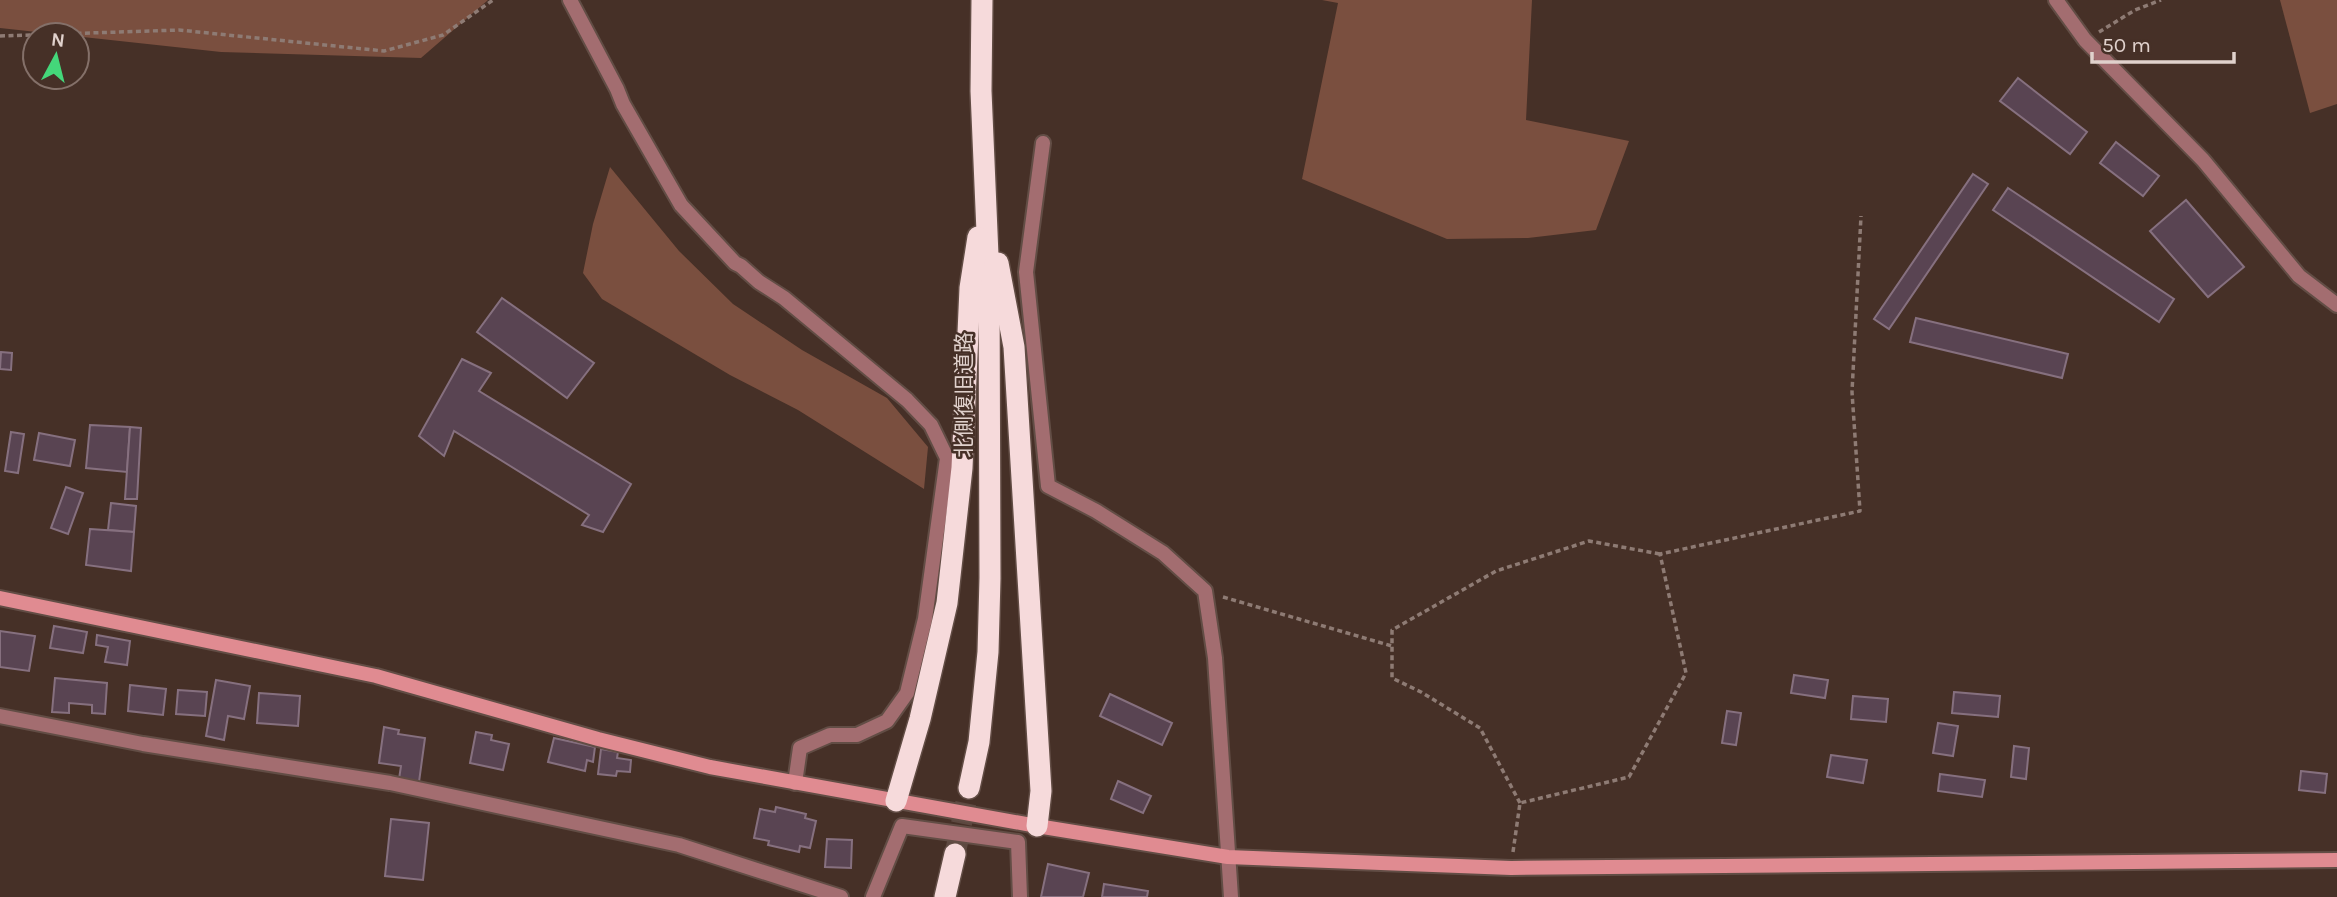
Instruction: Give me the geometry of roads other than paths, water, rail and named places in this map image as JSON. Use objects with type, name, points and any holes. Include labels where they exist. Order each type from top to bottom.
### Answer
[{"type":"highway","name":"北側復旧道路","points":[[969,788],[979,743],[988,652],[989,279],[981,91],[982,0]]},
{"type":"highway","points":[[896,801],[920,719],[947,603],[962,468],[970,288],[985,195]]},
{"type":"highway","points":[[985,195],[1014,347],[1041,791],[1037,826]]},
{"type":"highway","points":[[945,897],[955,854]]},
{"type":"street","points":[[570,0],[623,104],[681,205],[735,263],[784,298],[907,400],[932,425],[947,458],[925,619],[907,693],[887,721],[858,736],[830,735],[800,748],[795,783]]},
{"type":"street","points":[[2056,0],[2085,40],[2203,160],[2299,276],[2337,305]]},
{"type":"street","points":[[1043,144],[1026,272],[1048,486],[1096,511],[1163,553],[1205,591],[1216,658],[1231,897]]},
{"type":"street","points":[[0,598],[376,676],[598,739],[710,767],[1037,826],[1228,857],[1511,868],[2337,860]]},
{"type":"street","points":[[0,716],[143,744],[416,788],[679,845],[841,897]]},
{"type":"street","points":[[873,897],[902,826],[1018,842],[1020,897]]},
{"type":"tunnel","points":[[955,854],[969,788]]}]
